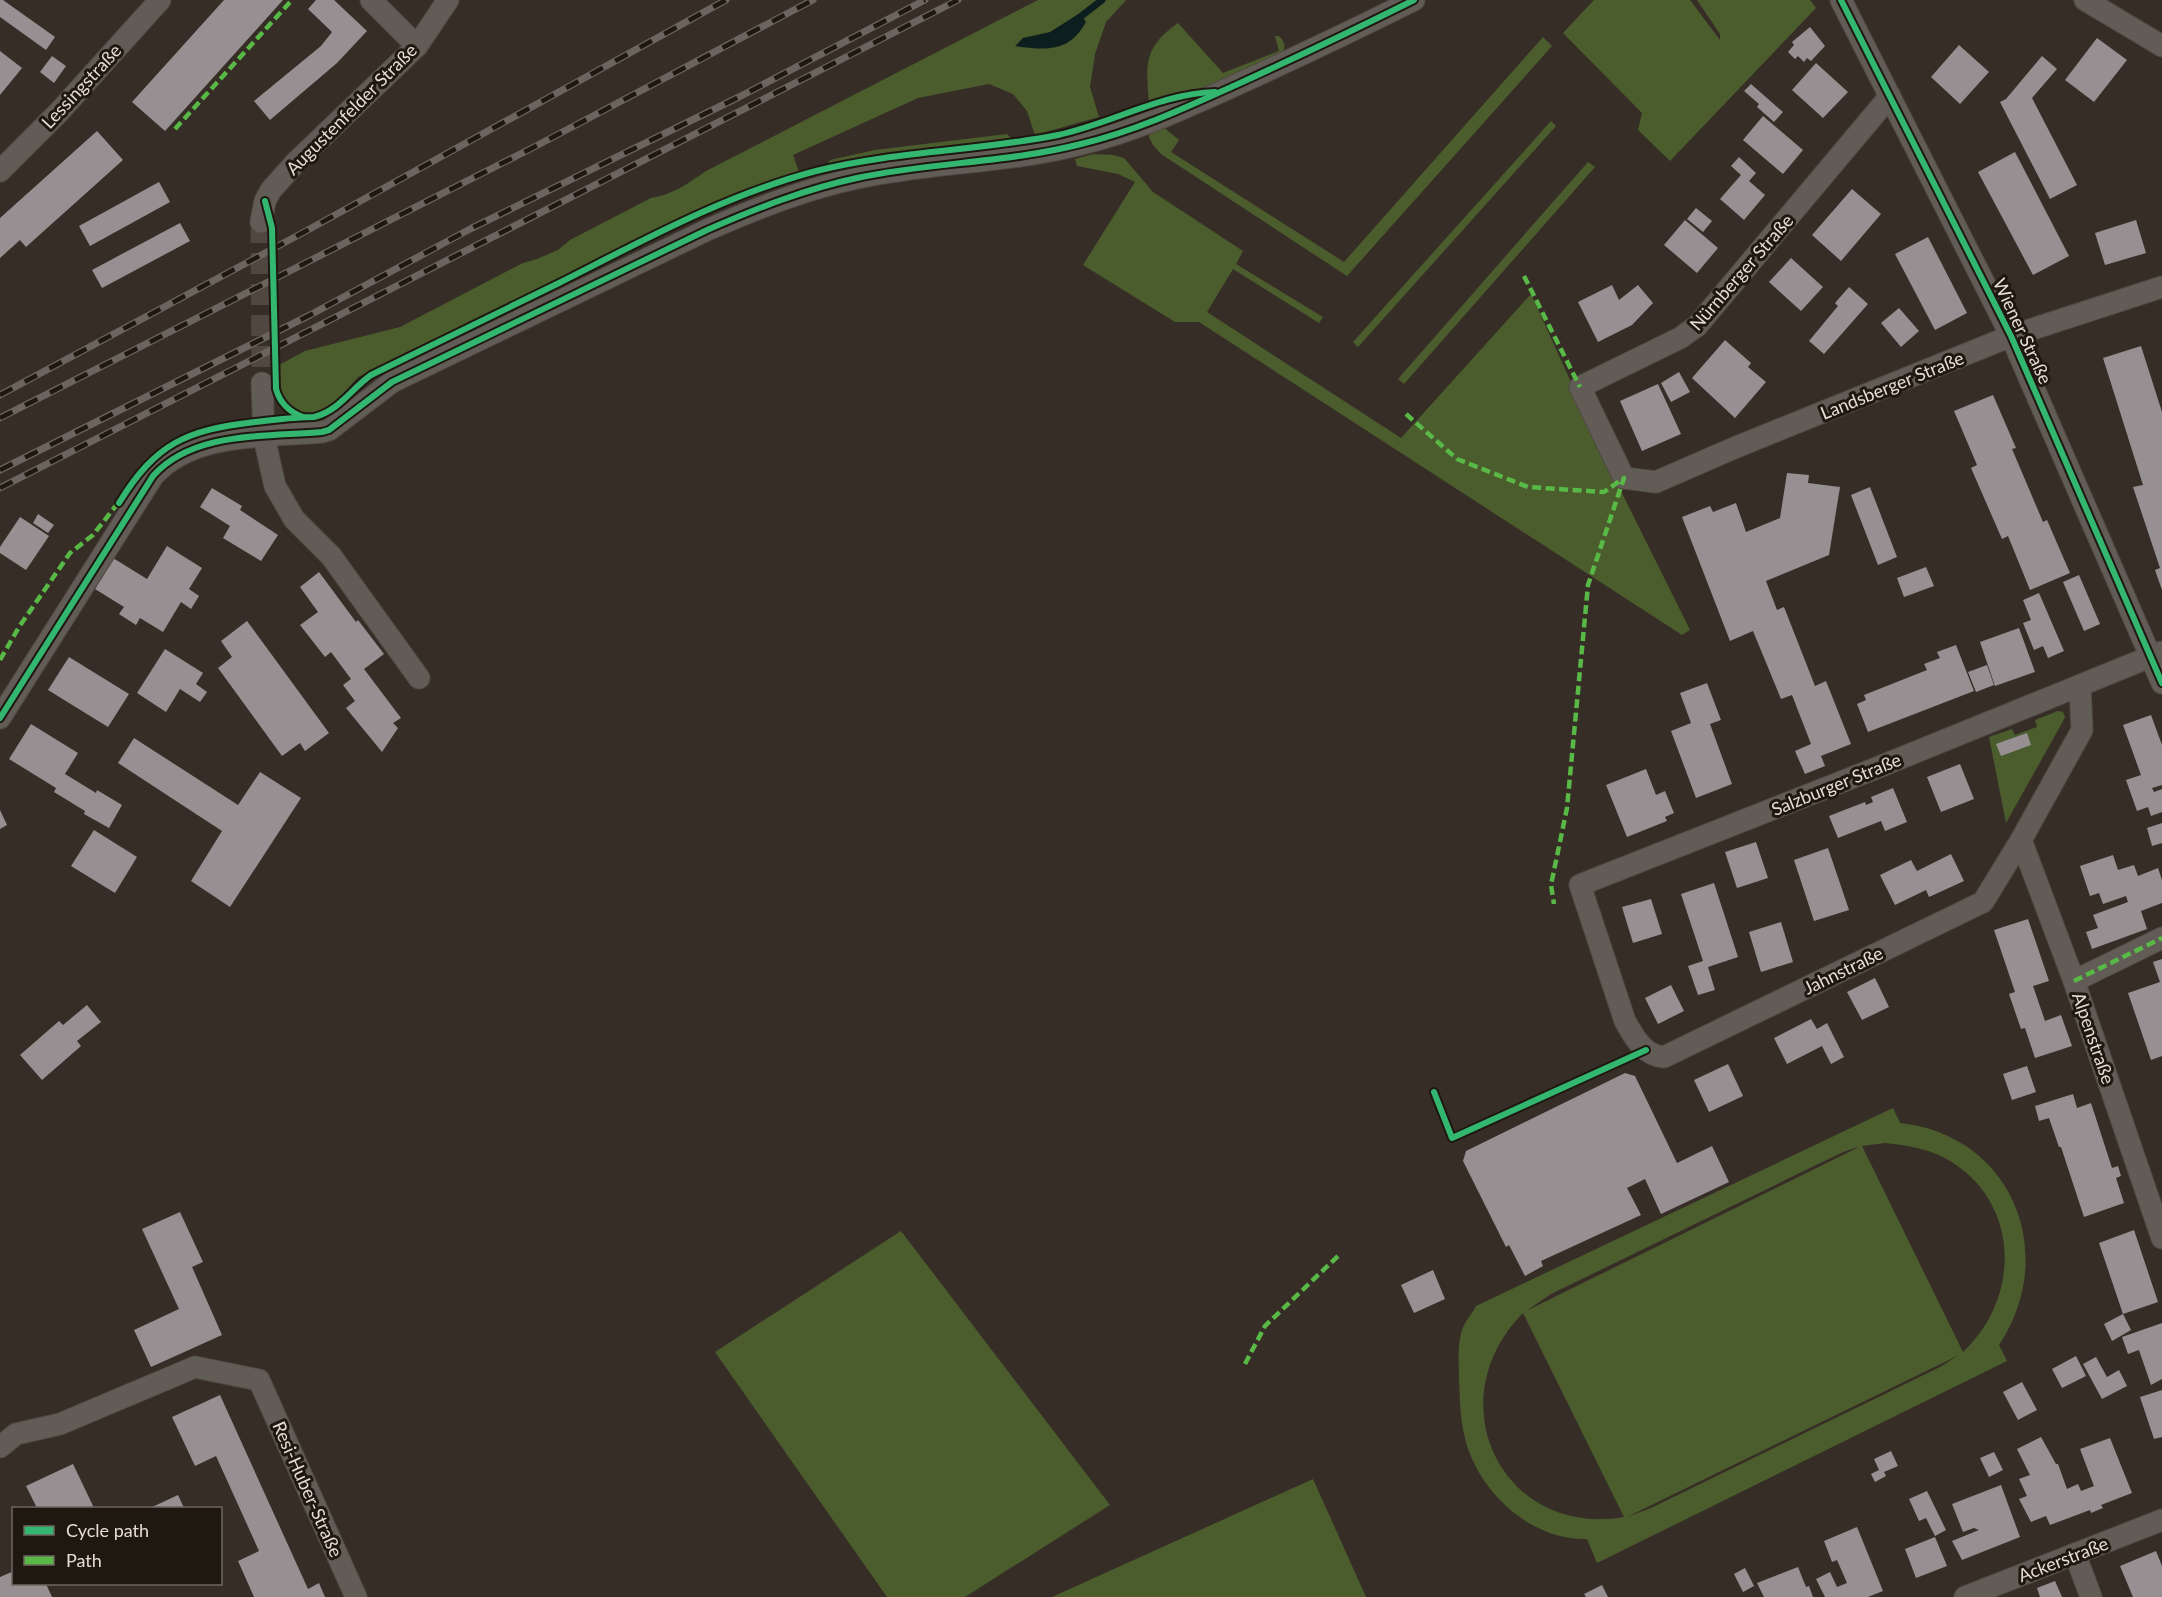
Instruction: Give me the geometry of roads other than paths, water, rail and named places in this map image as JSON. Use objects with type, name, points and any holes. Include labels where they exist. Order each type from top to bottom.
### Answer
[{"type":"street","name":"Lessingstraße","points":[[0,171],[60,111],[160,0]]},
{"type":"street","points":[[370,0],[417,46]]},
{"type":"street","name":"Augustenfelder Straße","points":[[261,222],[265,201],[277,183],[417,46],[448,0]]},
{"type":"street","points":[[0,718],[91,573],[160,469],[184,452],[200,446],[329,430],[392,382],[706,230],[759,207],[856,178],[1028,156],[1082,144],[1125,131],[1212,96],[1414,0]]},
{"type":"street","name":"Wiener Straße","points":[[1841,0],[2011,336],[2157,654],[2162,683]]},
{"type":"street","points":[[2085,0],[2162,46]]},
{"type":"street","name":"Nürnberger Straße","points":[[1624,478],[1580,387],[1680,338],[1697,326],[1890,96]]},
{"type":"street","name":"Landsberger Straße","points":[[1624,478],[1656,482],[2011,336],[2162,288]]},
{"type":"street","points":[[262,383],[264,437],[275,486],[294,519],[331,556],[419,678]]},
{"type":"street","points":[[2086,684],[2157,654]]},
{"type":"street","name":"Salzburger Straße","points":[[1580,885],[2086,684]]},
{"type":"street","name":"Jahnstraße","points":[[1580,885],[1625,1021],[1634,1037],[1646,1050],[1656,1056],[1664,1057],[1983,902],[2021,840],[2082,730],[2086,684]]},
{"type":"street","name":"Alpenstraße","points":[[2021,840],[2074,981],[2162,1238]]},
{"type":"street","points":[[2074,981],[2162,938]]},
{"type":"street","name":"Resi-Huber-Straße","points":[[0,1447],[16,1434],[60,1424],[195,1368],[259,1380],[356,1597]]},
{"type":"street","name":"Ackerstraße","points":[[1965,1597],[2162,1520]]},
{"type":"street","points":[[2075,1554],[2091,1597]]},
{"type":"waterway","points":[[1075,21],[1102,0]]},
{"type":"tunnel","points":[[261,222],[262,383]]},
{"type":"railway","points":[[0,395],[306,231],[726,0]]},
{"type":"railway","points":[[0,418],[536,146],[813,0]]},
{"type":"railway","points":[[0,470],[310,315],[472,228],[739,97],[925,0]]},
{"type":"railway","points":[[0,488],[958,0]]}]
